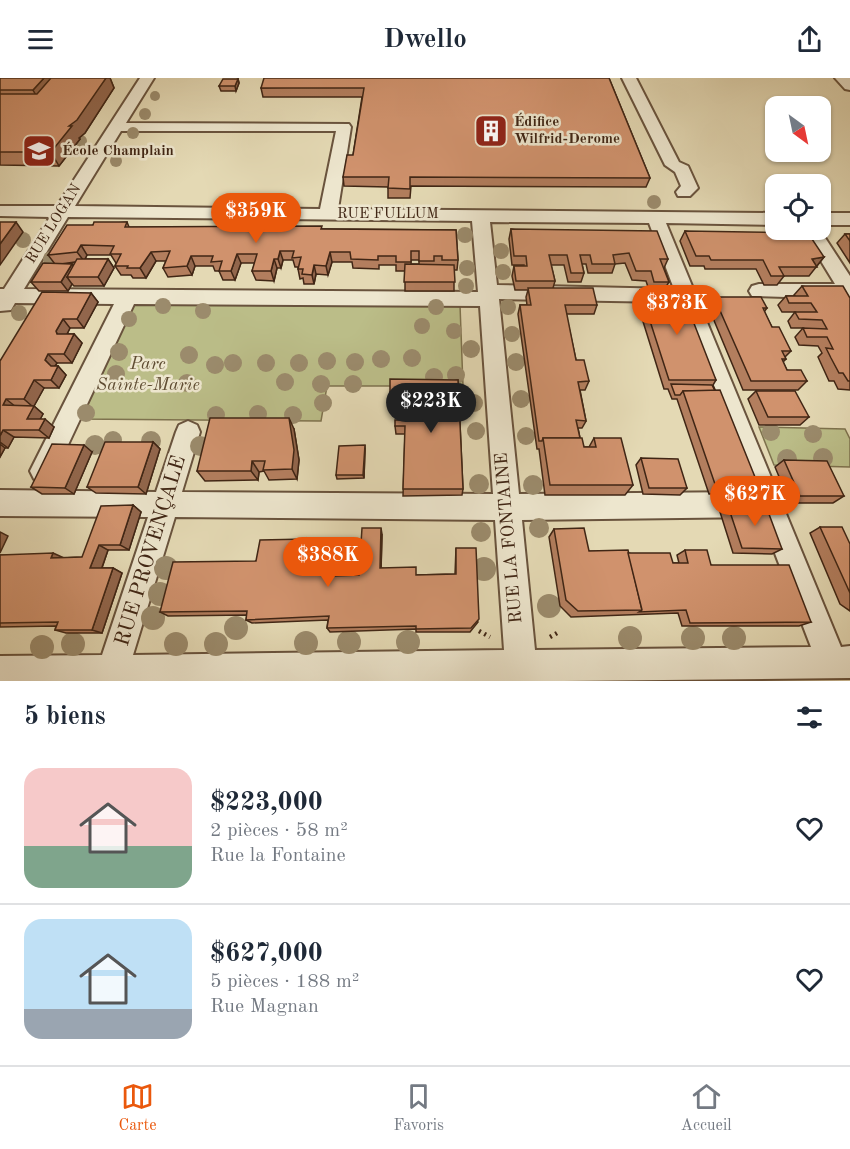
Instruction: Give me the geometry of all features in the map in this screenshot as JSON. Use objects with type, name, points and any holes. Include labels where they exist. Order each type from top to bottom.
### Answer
[{"type":"street","name":"RUE LOGAN","points":[[3,301],[147,78]]},
{"type":"street","points":[[629,78],[673,165],[668,169],[675,187],[684,192],[696,218]]},
{"type":"street","points":[[842,78],[850,86]]},
{"type":"street","points":[[117,127],[344,128],[328,214]]},
{"type":"street","name":"RUE FULLUM","points":[[0,211],[765,219]]},
{"type":"street","name":"RUE LA FONTAINE","points":[[480,215],[521,674]]},
{"type":"street","points":[[0,672],[113,670],[521,674],[841,662],[769,504],[655,217]]},
{"type":"street","points":[[831,219],[850,219]]},
{"type":"street","points":[[817,240],[850,292]]},
{"type":"street","points":[[759,291],[850,292]]},
{"type":"street","points":[[3,301],[127,297],[686,295]]},
{"type":"street","points":[[27,503],[127,297]]},
{"type":"street","name":"RUE PROVENÇALE","points":[[113,670],[188,432]]},
{"type":"street","points":[[0,503],[506,507],[769,504]]},
{"type":"path","points":[[479,631],[490,637]]},
{"type":"path","points":[[550,637],[559,632]]},
{"type":"green space","name":"Parc Sainte-Marie","points":[[133,303],[460,305],[463,386],[327,386],[321,421],[78,419]]},
{"type":"green space","points":[[759,427],[845,429],[850,439],[850,467],[774,465]]},
{"type":"building","points":[[0,78],[44,78],[33,90],[0,90]]},
{"type":"building","points":[[51,78],[106,78],[51,152],[0,152],[0,94],[37,94]]},
{"type":"building","name":"Édifice Wilfrid-Derome","points":[[264,78],[609,78],[650,178],[410,177],[410,189],[388,188],[389,177],[343,177],[347,155],[353,155],[364,88],[261,88]]},
{"type":"building","points":[[223,79],[238,79],[235,86],[219,86]]},
{"type":"building","points":[[0,222],[16,222],[0,244]]},
{"type":"building","points":[[94,222],[127,222],[125,227],[322,226],[321,229],[456,230],[458,260],[442,260],[442,256],[434,256],[434,261],[419,261],[419,251],[411,251],[411,262],[396,262],[396,256],[378,256],[378,260],[351,259],[350,252],[330,252],[326,266],[314,265],[312,275],[302,274],[303,269],[298,269],[301,257],[292,258],[294,251],[280,251],[278,259],[274,259],[271,271],[252,271],[257,254],[237,254],[231,271],[219,271],[222,261],[211,262],[213,256],[191,256],[187,266],[163,268],[170,251],[151,252],[140,268],[115,266],[121,254],[110,254],[114,246],[81,245],[77,252],[48,255],[67,225],[93,225]]},
{"type":"building","points":[[511,229],[657,231],[668,259],[660,259],[669,282],[654,282],[651,271],[636,271],[629,253],[613,255],[615,264],[592,264],[590,255],[580,255],[584,273],[571,273],[567,255],[549,255],[555,281],[516,281],[514,266],[527,266],[526,256],[514,256]]},
{"type":"building","points":[[685,231],[765,232],[765,240],[813,240],[824,257],[812,259],[817,267],[779,267],[784,276],[771,276],[763,260],[711,260],[709,256],[696,256]]},
{"type":"building","points":[[77,259],[108,259],[98,277],[67,277]]},
{"type":"building","points":[[43,263],[72,264],[61,282],[31,282]]},
{"type":"building","points":[[405,264],[454,265],[455,282],[404,282]]},
{"type":"building","points":[[802,286],[843,286],[850,298],[850,381],[843,373],[839,373],[831,358],[826,348],[833,349],[827,337],[807,337],[803,328],[827,329],[822,320],[799,319],[795,312],[817,312],[811,303],[789,303],[786,296],[808,296]]},
{"type":"building","points":[[528,288],[593,288],[597,305],[565,305],[576,360],[584,360],[589,381],[578,382],[586,421],[576,420],[580,438],[543,438],[539,441],[520,305],[531,305]]},
{"type":"building","points":[[640,290],[681,290],[716,380],[669,380]]},
{"type":"building","points":[[42,292],[91,293],[77,319],[63,319],[56,331],[57,334],[74,334],[64,354],[48,354],[45,360],[51,366],[58,366],[51,380],[34,380],[24,399],[6,399],[3,405],[34,406],[27,419],[45,419],[39,430],[3,430],[0,436],[0,361]]},
{"type":"building","points":[[714,297],[761,297],[767,308],[763,308],[772,327],[779,327],[791,351],[782,351],[786,359],[782,359],[787,370],[801,370],[807,381],[751,381]]},
{"type":"building","points":[[390,379],[458,380],[463,489],[403,489],[405,426],[395,426],[395,420],[405,420],[405,392],[390,392]]},
{"type":"building","points":[[671,384],[712,385],[715,391],[683,391],[680,395],[675,395]]},
{"type":"building","points":[[720,390],[759,487],[716,487],[683,391]]},
{"type":"building","points":[[756,391],[795,391],[809,417],[768,417]]},
{"type":"building","points":[[210,418],[289,418],[294,450],[292,469],[263,470],[265,461],[252,461],[251,471],[197,471]]},
{"type":"building","points":[[543,438],[582,438],[584,447],[596,447],[594,438],[621,438],[633,485],[550,485]]},
{"type":"building","points":[[105,442],[153,442],[138,487],[87,487]]},
{"type":"building","points":[[52,444],[84,445],[65,488],[31,487]]},
{"type":"building","points":[[365,445],[363,475],[336,475],[339,446]]},
{"type":"building","points":[[641,458],[678,459],[687,488],[649,488]]},
{"type":"building","points":[[784,460],[827,461],[844,496],[800,496]]},
{"type":"building","points":[[133,505],[120,545],[99,545],[90,568],[113,568],[92,630],[55,630],[58,622],[0,623],[0,555],[53,553],[51,558],[82,557],[101,506]]},
{"type":"building","points":[[728,506],[766,506],[782,549],[742,548]]},
{"type":"building","points":[[820,527],[842,527],[850,544],[850,593]]},
{"type":"building","points":[[362,528],[381,528],[380,568],[416,567],[416,575],[456,574],[456,548],[476,548],[479,619],[471,628],[416,629],[416,626],[327,628],[329,616],[246,620],[247,611],[160,612],[173,562],[256,561],[260,540],[307,539],[305,548],[336,547],[333,576],[359,575]]},
{"type":"building","points":[[584,528],[589,551],[628,550],[642,610],[578,611],[566,600],[554,529]]},
{"type":"building","points":[[685,550],[707,550],[711,565],[789,565],[811,622],[690,623],[686,610],[639,612],[642,610],[628,553],[670,553],[673,563],[688,563]]},
{"type":"place","name":"Édifice Wilfrid-Derome","points":[[491,131]]},
{"type":"place","name":"École Champlain","points":[[39,151]]}]
